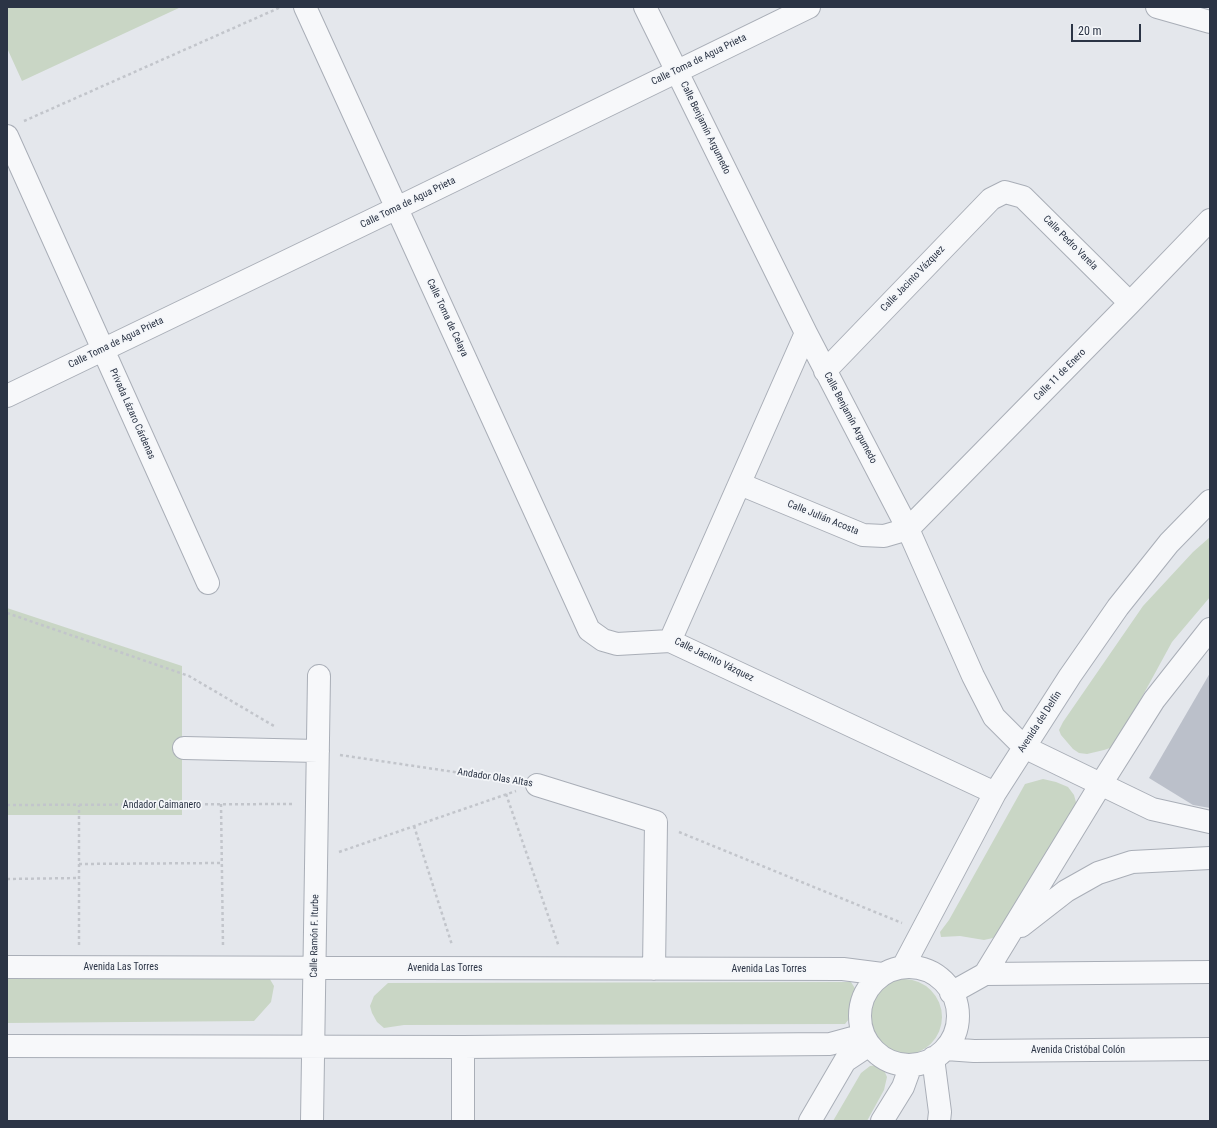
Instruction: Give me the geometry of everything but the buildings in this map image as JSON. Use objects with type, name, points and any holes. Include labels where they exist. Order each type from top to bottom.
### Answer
[{"type":"street","name":"Calle Toma de Celaya","points":[[305,7],[589,630],[603,640],[617,644],[670,641]]},
{"type":"street","name":"Calle Benjamín Argumedo","points":[[645,7],[825,371],[908,529],[973,676],[994,717],[1024,747],[1100,784],[1152,809],[1210,822]]},
{"type":"street","name":"Calle Toma de Agua Prieta","points":[[7,396],[809,7]]},
{"type":"street","points":[[1157,7],[1206,17]]},
{"type":"street","name":"Privada Lázaro Cárdenas","points":[[14,129],[103,350],[208,583]]},
{"type":"street","name":"Calle Jacinto Vázquez","points":[[825,371],[991,199],[1005,192]]},
{"type":"street","name":"Calle Pedro Varela","points":[[1005,192],[1023,197],[1130,303]]},
{"type":"street","name":"Calle 11 de Enero","points":[[908,529],[1210,220]]},
{"type":"street","name":"Calle Jacinto Vázquez","points":[[806,333],[670,641],[994,793]]},
{"type":"street","name":"Calle Julián Acosta","points":[[740,484],[863,535],[884,536],[908,529]]},
{"type":"street","name":"Avenida del Delfín","points":[[903,967],[994,793],[1070,676],[1118,607],[1169,543],[1210,501]]},
{"type":"street","points":[[985,974],[1100,784],[1154,700],[1210,628]]},
{"type":"street","name":"Calle Ramón F. Iturbe","points":[[312,1121],[319,676]]},
{"type":"street","points":[[184,748],[318,751]]},
{"type":"street","name":"Andador Olas Altas","points":[[537,785],[656,822]]},
{"type":"street","points":[[654,969],[656,822]]},
{"type":"street","points":[[1010,934],[1066,891],[1098,873],[1132,862],[1210,858]]},
{"type":"street","name":"Avenida Las Torres","points":[[7,967],[843,969],[882,974]]},
{"type":"street","points":[[903,967],[920,967],[936,974],[948,986],[956,1001],[958,1017],[956,1031],[939,1054],[924,1063],[911,1065],[898,1064],[885,1059],[866,1040],[860,1019],[860,1006],[872,982],[882,974],[892,969],[903,967]]},
{"type":"street","points":[[951,993],[985,974],[1210,972]]},
{"type":"street","points":[[7,1046],[463,1047],[830,1044],[866,1040]]},
{"type":"street","points":[[810,1121],[845,1061],[866,1040]]},
{"type":"street","points":[[463,1047],[463,1121]]},
{"type":"street","name":"Avenida Cristóbal Colón","points":[[939,1054],[974,1050],[1210,1049]]},
{"type":"street","points":[[939,1054],[939,1121]]},
{"type":"street","points":[[882,1121],[903,1087],[911,1065]]},
{"type":"path","points":[[14,129],[281,7]]},
{"type":"path","points":[[7,613],[189,676],[277,727]]},
{"type":"path","name":"Andador Olas Altas","points":[[318,751],[537,785]]},
{"type":"path","points":[[316,860],[506,794],[537,785]]},
{"type":"path","points":[[506,794],[567,969]]},
{"type":"path","name":"Andador Caimanero","points":[[7,804],[317,804]]},
{"type":"path","points":[[221,804],[223,967]]},
{"type":"path","points":[[79,805],[79,967]]},
{"type":"path","points":[[656,822],[922,932]]},
{"type":"path","points":[[414,826],[460,968]]},
{"type":"path","points":[[79,864],[222,863]]},
{"type":"path","points":[[7,879],[79,878]]},
{"type":"green space","points":[[7,7],[181,7],[22,81],[7,48]]},
{"type":"green space","points":[[1210,537],[1210,597],[1172,642],[1119,739],[1110,748],[1087,754],[1079,753],[1073,749],[1061,735],[1059,730],[1063,722],[1143,606],[1193,552]]},
{"type":"green space","points":[[7,608],[182,666],[182,815],[7,815]]},
{"type":"green space","points":[[1043,779],[1068,787],[1074,795],[1077,806],[1002,930],[993,938],[984,940],[960,936],[941,937],[940,932],[949,920],[1025,784]]},
{"type":"green space","points":[[7,974],[268,976],[274,986],[271,1002],[254,1021],[7,1023]]},
{"type":"green space","points":[[904,979],[919,982],[931,990],[939,1002],[942,1017],[939,1032],[931,1044],[919,1052],[904,1055],[889,1052],[877,1044],[869,1032],[866,1017],[869,1002],[877,990],[889,982]]},
{"type":"green space","points":[[851,982],[856,990],[858,998],[857,1009],[845,1024],[404,1025],[384,1028],[377,1022],[370,1006],[374,996],[388,983]]},
{"type":"green space","points":[[877,1065],[883,1068],[887,1077],[884,1090],[867,1121],[833,1121],[861,1073],[870,1066]]}]
